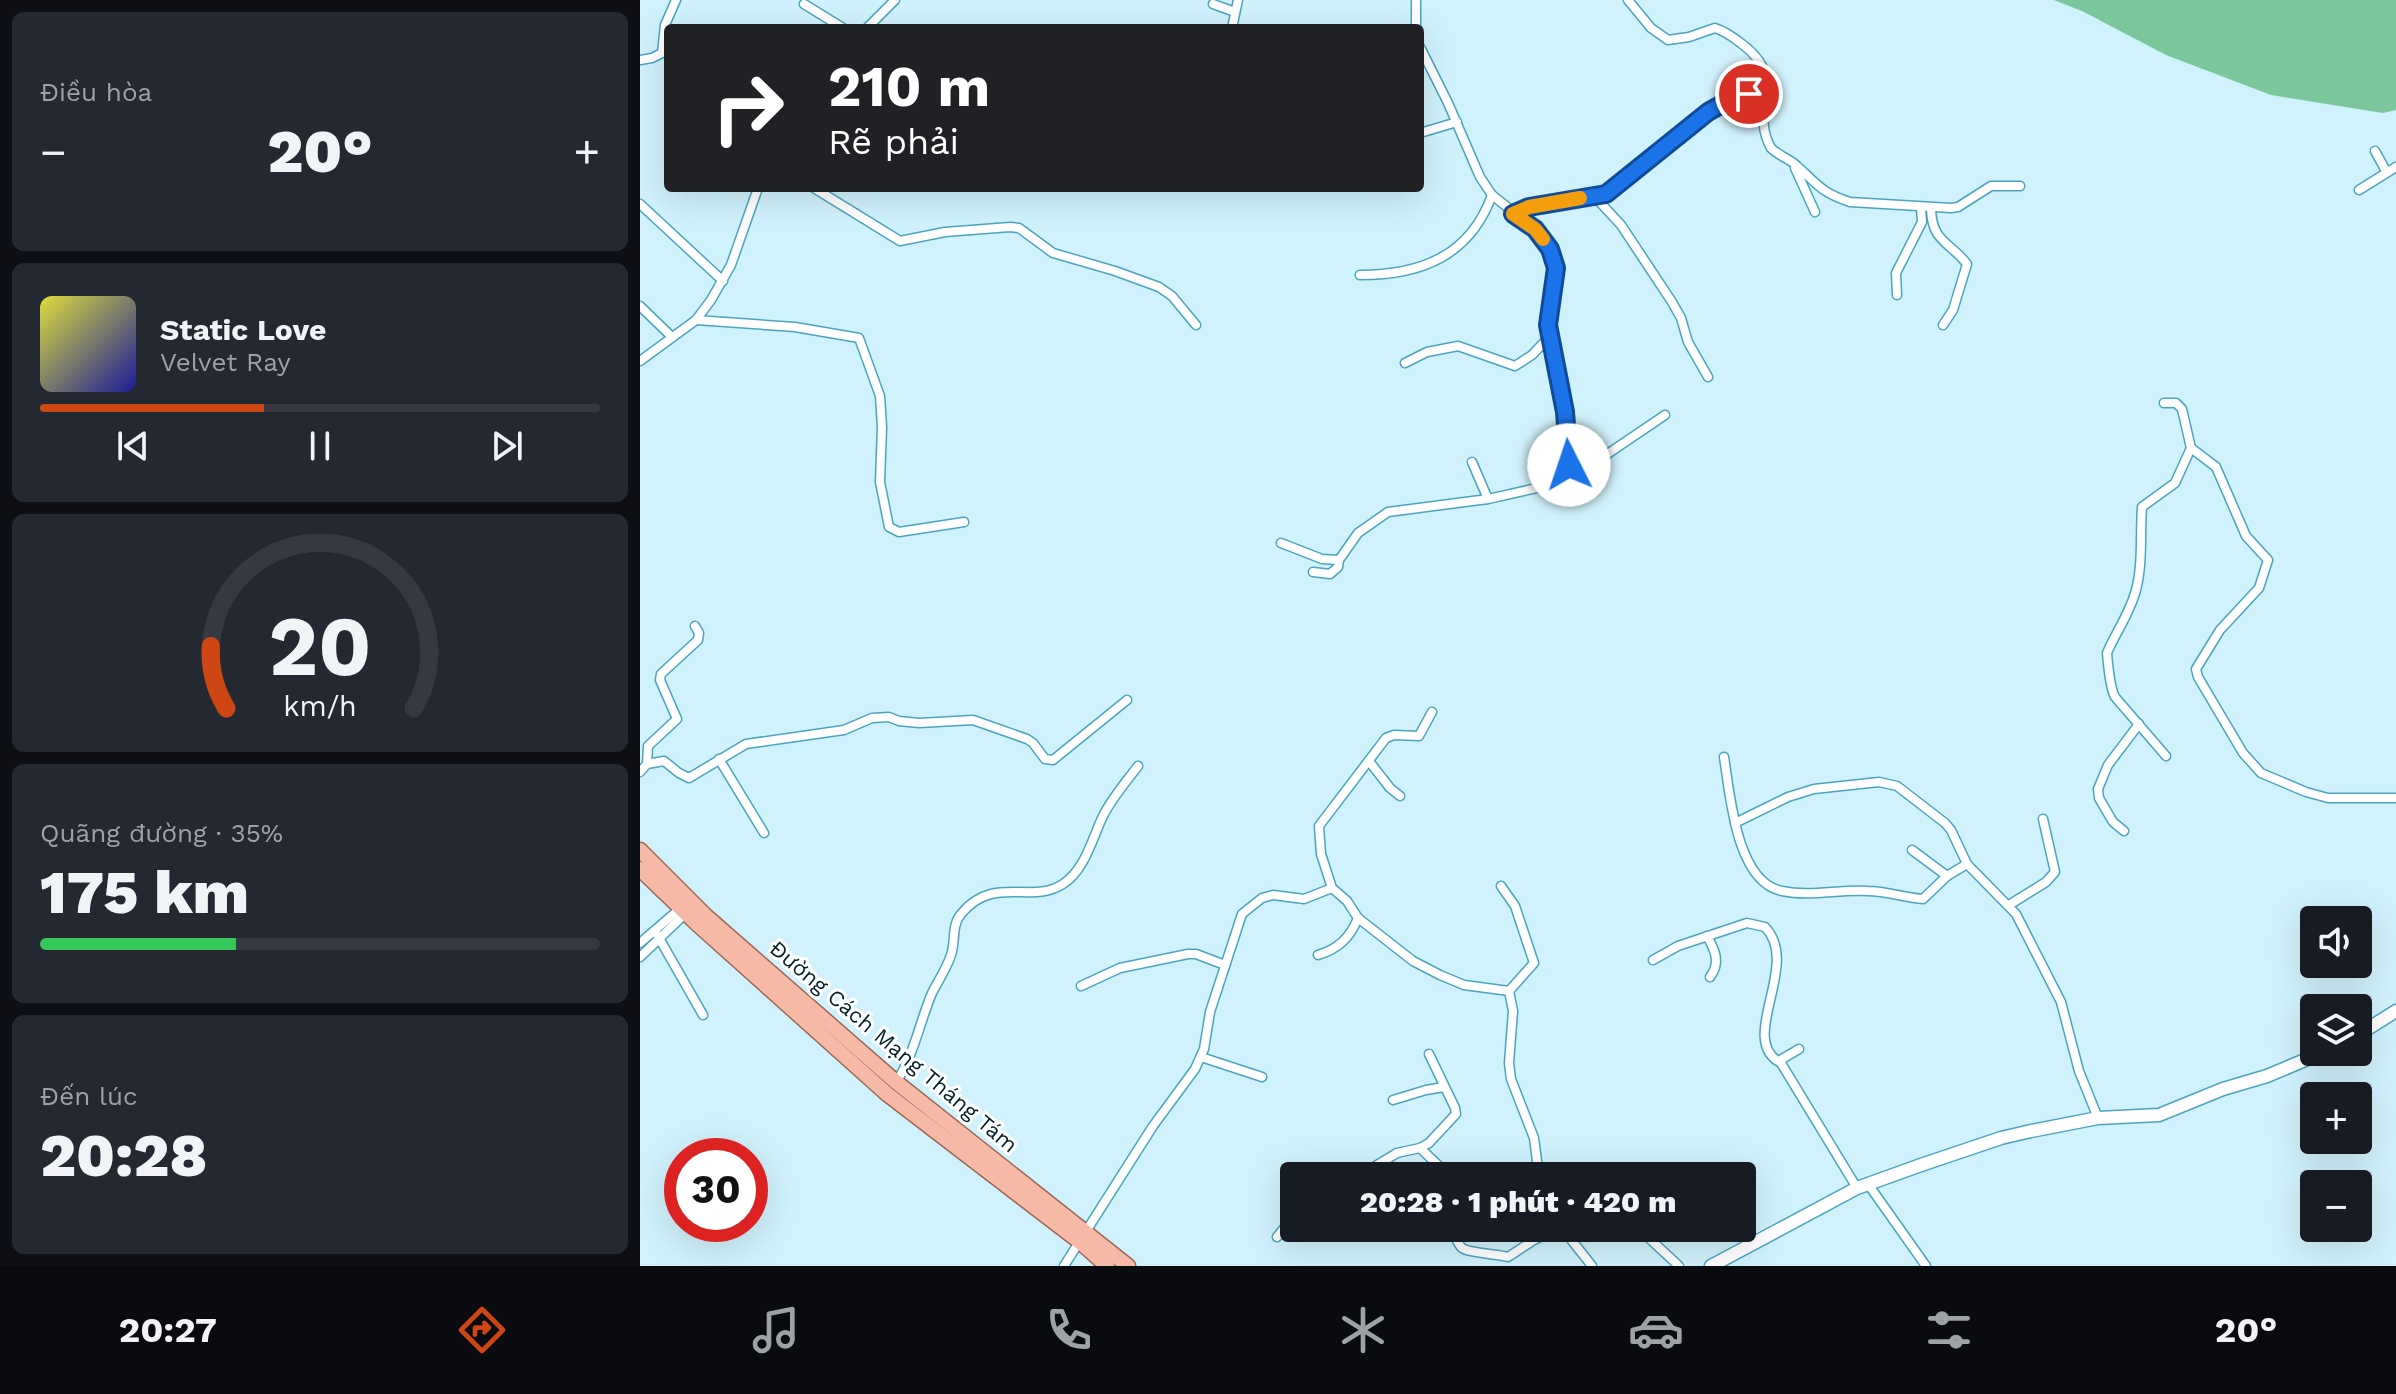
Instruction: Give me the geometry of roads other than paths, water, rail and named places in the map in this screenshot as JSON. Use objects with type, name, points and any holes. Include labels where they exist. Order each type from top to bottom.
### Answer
[{"type":"main road","name":"Đường Cách Mạng Tháng Tám","points":[[640,850],[687,906]]},
{"type":"main road","name":"Đường Cách Mạng Tháng Tám","points":[[640,869],[687,906],[892,1088],[1083,1236],[1128,1266]]},
{"type":"main road","points":[[2372,1026],[2396,1011]]},
{"type":"main road","points":[[1711,1266],[1862,1186],[2001,1138],[2098,1118],[2145,1117],[2170,1112],[2223,1089],[2300,1062]]},
{"type":"main road","name":"Đường Cách Mạng Tháng Tám","points":[[1083,1236],[1107,1266]]},
{"type":"street","points":[[665,24],[676,0]]},
{"type":"street","points":[[871,24],[895,0]]},
{"type":"street","points":[[1233,24],[1238,0]]},
{"type":"street","points":[[1416,0],[1416,24]]},
{"type":"street","points":[[1628,0],[1651,28],[1668,40],[1715,28],[1730,34],[1761,60],[1766,80],[1763,123],[1767,140],[1776,154],[1795,163],[1817,187],[1838,198],[1850,202],[1931,209],[1958,207],[1991,186],[2020,186]]},
{"type":"street","points":[[804,4],[836,24]]},
{"type":"street","points":[[1213,4],[1235,12]]},
{"type":"street","points":[[640,60],[662,53],[664,34]]},
{"type":"street","points":[[1424,55],[1457,122],[1469,156],[1492,195],[1535,229],[1554,258],[1556,268],[1548,317],[1565,412],[1570,477]]},
{"type":"street","points":[[1513,214],[1529,207],[1606,194],[1718,105],[1739,96],[1766,95]]},
{"type":"street","points":[[1424,132],[1457,122]]},
{"type":"street","points":[[2375,151],[2386,171]]},
{"type":"street","points":[[1795,163],[1815,212]]},
{"type":"street","points":[[2359,190],[2396,167]]},
{"type":"street","points":[[640,361],[696,320],[723,281],[741,241],[757,192]]},
{"type":"street","points":[[820,192],[900,241],[945,232],[1019,228],[1053,253],[1159,287],[1172,296],[1196,325]]},
{"type":"street","points":[[1360,275],[1415,270],[1434,263],[1451,252],[1475,228],[1492,195]]},
{"type":"street","points":[[1596,198],[1621,225],[1677,310],[1688,342],[1708,377]]},
{"type":"street","points":[[640,204],[723,281]]},
{"type":"street","points":[[1897,295],[1896,273],[1922,222],[1921,208]]},
{"type":"street","points":[[1931,209],[1938,235],[1967,264],[1953,310],[1943,325]]},
{"type":"street","points":[[640,306],[672,337]]},
{"type":"street","points":[[696,320],[795,327],[859,338],[880,396],[880,482],[889,527],[899,532],[964,522]]},
{"type":"street","points":[[1405,363],[1427,352],[1458,346],[1515,366],[1532,355],[1550,336]]},
{"type":"street","points":[[2164,403],[2176,403],[2182,409],[2191,448],[2175,483],[2142,507],[2136,590],[2119,634],[2107,653],[2111,690],[2166,756]]},
{"type":"street","points":[[1313,572],[1330,574],[1366,525],[1388,512],[1488,499],[1555,484],[1665,415]]},
{"type":"street","points":[[2191,448],[2216,467],[2246,536],[2268,560],[2259,588],[2220,630],[2196,669],[2198,677],[2243,753],[2261,773],[2328,798],[2396,798]]},
{"type":"street","points":[[1472,462],[1488,499]]},
{"type":"street","points":[[1281,543],[1322,559],[1339,560]]},
{"type":"street","points":[[640,772],[647,764],[648,746],[677,719],[660,680],[661,674],[698,640],[699,633],[695,626]]},
{"type":"street","points":[[647,764],[664,761],[689,778],[746,744],[844,730],[872,718],[889,717],[919,723],[982,722],[1013,737],[1027,739],[1045,759],[1053,760],[1127,700]]},
{"type":"street","points":[[1432,712],[1421,734],[1390,736],[1369,761],[1319,826],[1321,854],[1332,888],[1347,901],[1358,918],[1413,961],[1474,987],[1509,991]]},
{"type":"street","points":[[2124,831],[2113,822],[2099,798],[2098,789],[2108,765],[2139,724]]},
{"type":"street","points":[[1724,757],[1735,823],[1748,860],[1764,882],[1779,891],[1823,894],[1866,890],[1923,899],[1947,876],[1967,864]]},
{"type":"street","points":[[719,759],[764,833]]},
{"type":"street","points":[[1369,761],[1400,796]]},
{"type":"street","points":[[892,1088],[908,1065],[932,995],[951,956],[958,917],[984,895],[1050,889],[1062,885],[1091,848],[1104,815],[1138,766]]},
{"type":"street","points":[[1735,823],[1788,797],[1814,789],[1888,783],[1903,790],[1945,823],[1967,864],[2009,905],[2061,1002],[2079,1071],[2098,1118]]},
{"type":"street","points":[[2009,905],[2046,882],[2055,872],[2043,819]]},
{"type":"street","points":[[1912,850],[1947,876]]},
{"type":"street","points":[[1501,886],[1515,906],[1534,963],[1509,991]]},
{"type":"street","points":[[1064,1266],[1153,1126],[1195,1069],[1242,914],[1251,905],[1273,895],[1304,899],[1332,888]]},
{"type":"street","points":[[640,957],[687,906]]},
{"type":"street","points":[[1318,955],[1342,943],[1354,929],[1358,918]]},
{"type":"street","points":[[1653,960],[1707,936],[1747,923],[1757,924],[1770,932],[1777,948],[1776,979],[1764,1039],[1774,1060],[1781,1063],[1862,1186],[1926,1266]]},
{"type":"street","points":[[1707,936],[1717,965],[1710,977]]},
{"type":"street","points":[[640,943],[657,938]]},
{"type":"street","points":[[657,938],[703,1015]]},
{"type":"street","points":[[1081,986],[1120,968],[1188,954],[1225,965]]},
{"type":"street","points":[[1509,991],[1513,1011],[1509,1063],[1511,1079],[1534,1138],[1537,1162]]},
{"type":"street","points":[[1781,1063],[1782,1059],[1799,1049]]},
{"type":"street","points":[[1382,1162],[1397,1153],[1420,1148],[1432,1140],[1456,1114],[1429,1054]]},
{"type":"street","points":[[1201,1057],[1262,1077]]},
{"type":"street","points":[[1393,1100],[1444,1087]]},
{"type":"street","points":[[1420,1148],[1436,1162]]},
{"type":"street","points":[[1277,1237],[1280,1233]]},
{"type":"street","points":[[1458,1242],[1466,1251],[1508,1257],[1530,1242]]},
{"type":"street","points":[[1572,1242],[1592,1266]]},
{"type":"street","points":[[1653,1242],[1679,1266]]}]
